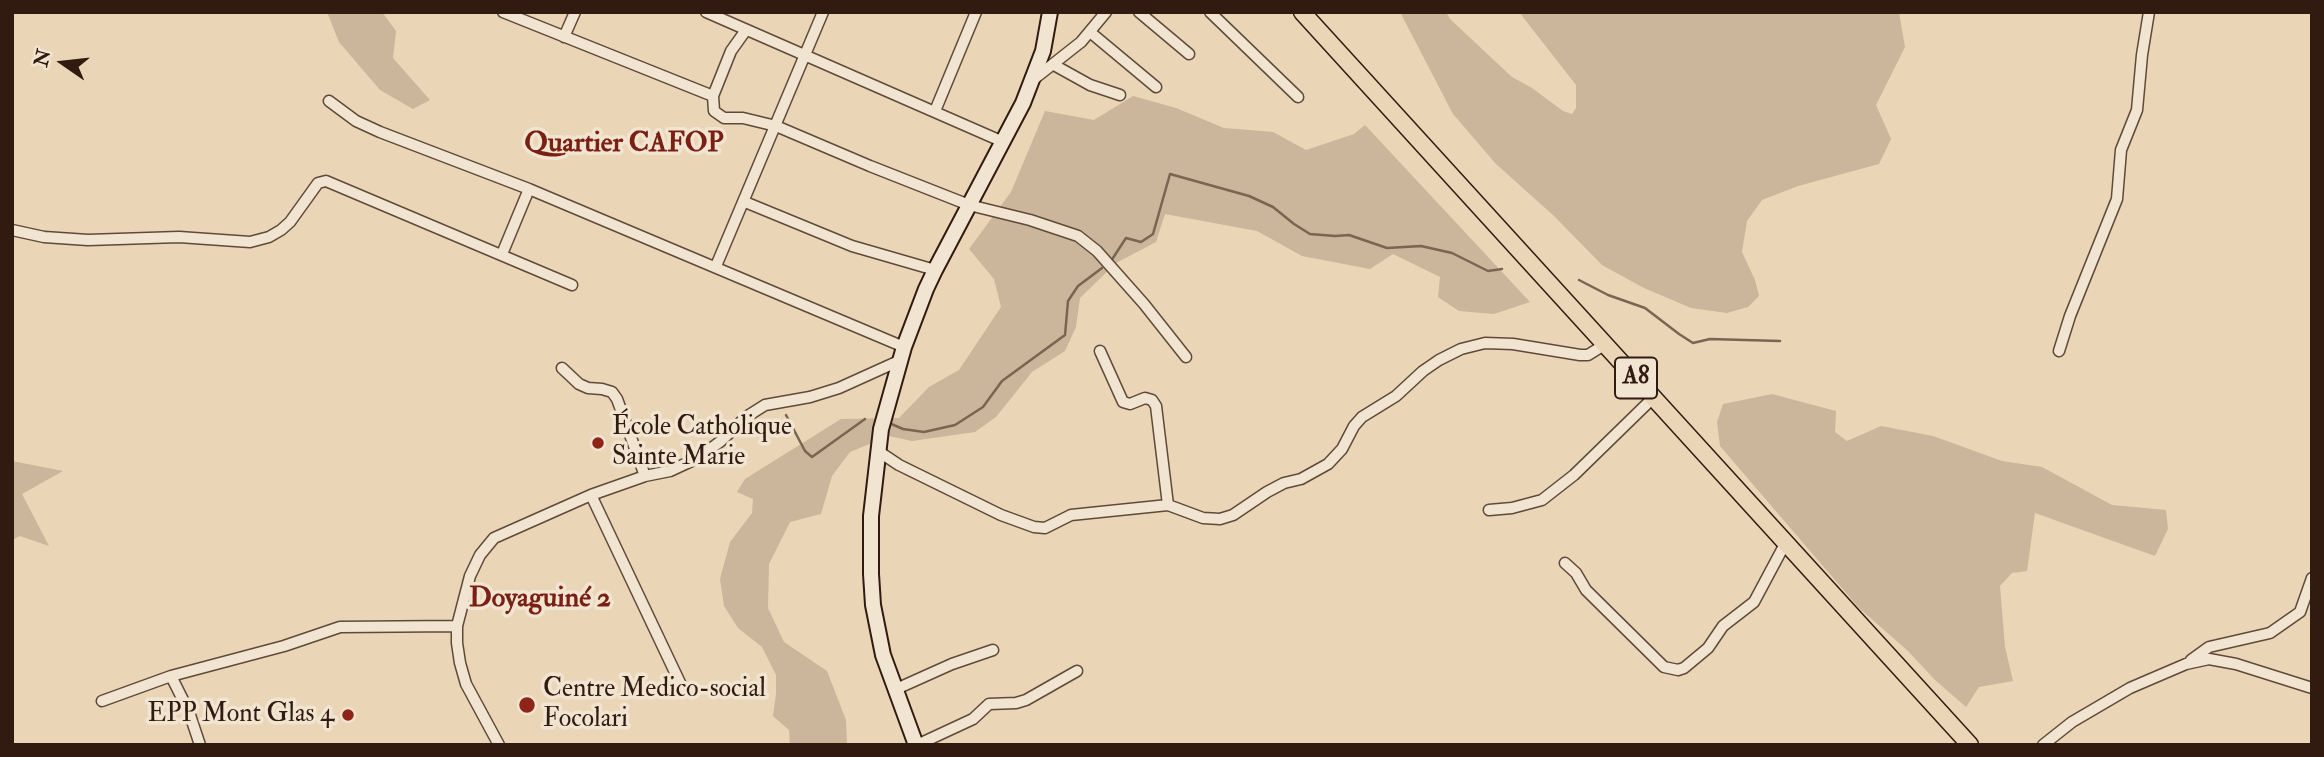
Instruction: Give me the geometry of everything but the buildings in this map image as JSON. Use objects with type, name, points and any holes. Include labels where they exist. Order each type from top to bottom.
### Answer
[{"type":"main road","name":"A8","points":[[1301,12],[1970,745]]},
{"type":"street","points":[[503,12],[713,96]]},
{"type":"street","points":[[564,37],[575,12]]},
{"type":"street","points":[[706,12],[1001,141]]},
{"type":"street","points":[[716,266],[823,12]]},
{"type":"street","points":[[935,111],[976,12]]},
{"type":"street","points":[[1050,12],[1043,51],[1034,79],[935,270],[902,354],[881,429],[871,516],[871,574],[877,632],[894,690],[916,745],[973,719],[989,704],[1026,700],[1077,671]]},
{"type":"street","points":[[1034,79],[1054,65],[1090,32],[1106,12]]},
{"type":"street","points":[[1139,12],[1189,54]]},
{"type":"street","points":[[1210,12],[1298,97]]},
{"type":"street","points":[[2059,351],[2116,199],[2121,150],[2137,110],[2149,12]]},
{"type":"street","points":[[746,30],[731,51],[713,96],[713,111],[724,118],[743,118],[776,125],[969,205],[1030,220],[1078,236],[1097,251],[1144,304],[1185,357]]},
{"type":"street","points":[[1090,32],[1156,87]]},
{"type":"street","points":[[1054,65],[1090,85],[1120,95]]},
{"type":"street","points":[[328,101],[356,121],[380,132],[529,189],[716,266],[902,354]]},
{"type":"street","points":[[12,230],[44,237],[88,240],[179,237],[250,242],[269,237],[281,230],[290,222],[318,183],[326,181],[572,285]]},
{"type":"street","points":[[502,254],[529,189]]},
{"type":"street","points":[[745,202],[852,246],[935,270]]},
{"type":"street","points":[[878,451],[1001,515],[1034,527],[1045,528],[1071,515],[1168,505],[1203,518],[1220,519],[1233,515],[1284,482],[1301,479],[1328,464],[1342,449],[1362,417],[1396,396],[1423,370],[1461,349],[1485,343],[1513,344],[1588,355],[1604,345]]},
{"type":"street","points":[[1100,351],[1123,402],[1130,404],[1145,398],[1152,400],[1156,406],[1168,505]]},
{"type":"street","points":[[499,745],[466,684],[460,663],[457,626],[470,576],[480,555],[494,538],[591,495],[645,476],[670,471],[698,458],[722,441],[746,417],[765,405],[810,397],[839,388],[902,354]]},
{"type":"street","points":[[562,368],[579,384],[612,392],[645,476]]},
{"type":"street","points":[[1489,510],[1512,508],[1542,500],[1574,475],[1654,397]]},
{"type":"street","points":[[591,495],[682,687]]},
{"type":"street","points":[[1565,563],[1576,573],[1586,590],[1664,667],[1678,670],[1708,648],[1723,626],[1754,602],[1786,542]]},
{"type":"street","points":[[2186,664],[2209,647],[2270,633],[2300,612],[2312,578]]},
{"type":"street","points":[[103,701],[172,676],[284,646],[340,626],[457,626]]},
{"type":"street","points":[[894,690],[951,664],[993,650]]},
{"type":"street","points":[[2043,745],[2072,722],[2130,688],[2186,664],[2209,659],[2236,664],[2312,688]]},
{"type":"street","points":[[172,676],[189,712],[200,745]]},
{"type":"shaded area","points":[[327,12],[382,12],[396,31],[393,58],[430,100],[413,109],[380,90],[339,42]]},
{"type":"shaded area","points":[[1400,12],[1446,12],[1450,19],[1512,77],[1563,111],[1572,114],[1576,108],[1576,85],[1519,12],[1899,12],[1905,47],[1876,105],[1891,139],[1879,164],[1798,186],[1762,200],[1747,221],[1742,252],[1759,296],[1748,307],[1727,313],[1691,308],[1644,288],[1602,265],[1554,216],[1496,164],[1453,114]]},
{"type":"shaded area","points":[[1133,96],[1176,108],[1224,128],[1273,132],[1306,150],[1354,134],[1365,125],[1530,302],[1494,314],[1459,311],[1438,297],[1440,277],[1393,254],[1370,269],[1302,256],[1257,231],[1165,214],[1156,242],[1116,263],[1080,298],[1076,327],[1065,351],[1032,372],[996,417],[975,432],[912,441],[889,436],[850,452],[832,476],[821,514],[790,522],[769,564],[768,608],[784,642],[827,671],[846,720],[847,745],[790,745],[789,730],[773,716],[776,675],[762,647],[738,628],[724,606],[720,579],[730,542],[752,513],[753,499],[737,492],[745,479],[841,419],[899,418],[929,387],[959,370],[1001,307],[994,279],[969,249],[1011,192],[1045,111],[1094,120]]},
{"type":"shaded area","points":[[1772,394],[1836,411],[1835,432],[1847,441],[1881,426],[1933,436],[2002,461],[2042,467],[2112,505],[2166,510],[2168,529],[2155,556],[2035,513],[2027,571],[2012,573],[2000,586],[2005,647],[2013,681],[1979,687],[1966,707],[1859,608],[1720,446],[1717,422],[1723,404]]},
{"type":"shaded area","points":[[12,461],[63,471],[22,494],[49,546],[20,536],[12,540]]},
{"type":"waterway","points":[[1111,261],[1126,238],[1141,242],[1153,234],[1170,174],[1249,196],[1273,207],[1310,234],[1349,235],[1387,248],[1421,246],[1452,253],[1488,271],[1502,269]]},
{"type":"waterway","points":[[889,423],[903,429],[924,432],[955,425],[983,407],[1002,381],[1065,335],[1068,301],[1078,286],[1102,268]]},
{"type":"waterway","points":[[1579,280],[1608,295],[1645,308],[1693,343],[1710,339],[1780,341]]},
{"type":"waterway","points":[[786,415],[805,451],[812,457],[865,419]]},
{"type":"place","name":"École Catholique Sainte Marie","points":[[598,443]]},
{"type":"place","name":"Centre Medico-social Focolari","points":[[527,705]]},
{"type":"place","name":"EPP Mont Glas 4","points":[[348,715]]},
{"type":"district","name":"Quartier CAFOP","points":[[624,145]]},
{"type":"district","name":"Doyaguiné 2","points":[[540,600]]}]
